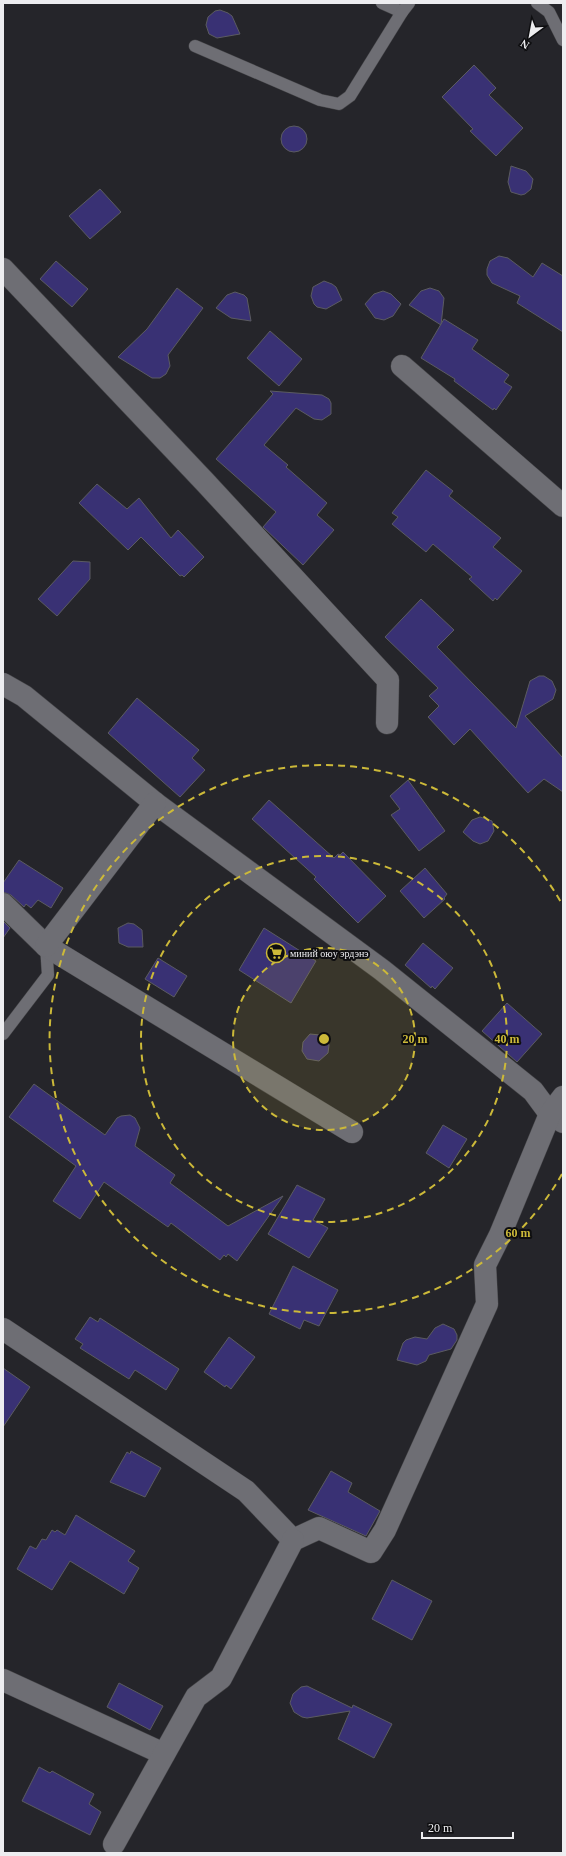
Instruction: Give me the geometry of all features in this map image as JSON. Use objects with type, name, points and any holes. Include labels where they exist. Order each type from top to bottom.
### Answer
[{"type":"street","points":[[5,278],[198,475],[388,680],[387,723]]},
{"type":"street","points":[[402,366],[563,506]]},
{"type":"street","points":[[3,684],[24,696],[155,803],[382,970],[533,1091],[556,1118]]},
{"type":"street","points":[[46,946],[155,803]]},
{"type":"street","points":[[3,904],[46,946],[352,1132]]},
{"type":"street","points":[[114,1844],[196,1696],[221,1678],[293,1540],[319,1528],[371,1552],[385,1530],[487,1304],[485,1265],[556,1118],[563,1097]]},
{"type":"street","points":[[3,1328],[246,1492],[293,1540]]},
{"type":"street","points":[[3,1680],[164,1754]]},
{"type":"lane","points":[[195,46],[320,100],[338,104],[350,96],[405,7],[382,3]]},
{"type":"lane","points":[[537,3],[550,12],[563,40]]},
{"type":"lane","points":[[3,1034],[48,974],[46,946]]},
{"type":"building","points":[[220,10],[232,16],[240,34],[217,38],[209,34],[206,25],[208,17],[215,11]]},
{"type":"building","points":[[474,65],[496,88],[489,95],[523,128],[496,156],[470,131],[473,129],[442,97]]},
{"type":"building","points":[[294,126],[303,130],[307,139],[303,148],[294,152],[285,148],[281,139],[285,130]]},
{"type":"building","points":[[511,166],[526,171],[533,179],[531,189],[525,194],[521,195],[511,192],[508,182]]},
{"type":"building","points":[[100,189],[121,212],[90,239],[69,216]]},
{"type":"building","points":[[499,256],[508,258],[533,277],[542,263],[563,276],[563,332],[517,303],[520,296],[492,283],[487,275],[487,269],[490,261]]},
{"type":"building","points":[[56,261],[88,289],[72,307],[40,279]]},
{"type":"building","points":[[324,281],[336,287],[342,300],[326,309],[317,307],[311,296],[313,287]]},
{"type":"building","points":[[177,288],[203,308],[168,355],[170,366],[166,374],[160,378],[152,378],[118,357],[147,329]]},
{"type":"building","points":[[430,288],[439,291],[444,298],[441,325],[409,305],[421,291]]},
{"type":"building","points":[[383,291],[391,294],[401,304],[393,316],[384,320],[375,318],[365,304],[374,294]]},
{"type":"building","points":[[235,292],[244,295],[247,298],[251,321],[231,318],[216,308],[227,295]]},
{"type":"building","points":[[444,319],[478,340],[472,349],[509,375],[504,382],[512,387],[496,410],[494,408],[493,410],[454,381],[455,379],[421,358]]},
{"type":"building","points":[[270,331],[302,359],[279,386],[247,358]]},
{"type":"building","points":[[270,391],[322,395],[329,399],[331,403],[331,414],[322,420],[314,419],[296,408],[264,445],[288,465],[286,467],[327,503],[317,515],[334,530],[303,565],[263,527],[276,512],[216,459],[273,394]]},
{"type":"building","points":[[426,470],[453,491],[449,496],[501,538],[493,547],[522,571],[497,600],[495,598],[493,601],[469,579],[472,577],[433,544],[426,552],[392,524],[398,517],[392,513]]},
{"type":"building","points":[[97,484],[127,509],[139,498],[171,538],[178,530],[204,557],[184,577],[182,575],[180,576],[141,537],[128,550],[79,503]]},
{"type":"building","points":[[73,561],[90,562],[90,579],[57,616],[38,599]]},
{"type":"building","points":[[421,599],[454,630],[437,647],[516,728],[530,681],[539,676],[544,676],[552,681],[556,690],[553,699],[525,716],[563,758],[563,792],[544,779],[528,793],[470,729],[454,745],[428,717],[439,706],[429,696],[438,688],[385,637]]},
{"type":"building","points":[[137,698],[199,750],[192,758],[205,770],[180,797],[108,733]]},
{"type":"building","points":[[408,780],[445,831],[419,851],[391,815],[400,809],[390,796]]},
{"type":"building","points":[[269,800],[334,858],[343,852],[386,896],[358,923],[314,879],[316,877],[252,819]]},
{"type":"building","points":[[480,817],[492,821],[494,831],[488,841],[480,844],[473,841],[463,832],[472,820]]},
{"type":"building","points":[[19,860],[63,888],[51,908],[38,900],[31,908],[26,904],[24,907],[11,895],[3,892],[3,883]]},
{"type":"building","points":[[425,868],[447,894],[444,898],[445,899],[424,918],[400,891]]},
{"type":"building","points":[[3,921],[10,928],[3,938]]},
{"type":"building","points":[[128,923],[134,924],[142,930],[143,947],[128,947],[119,943],[118,928]]},
{"type":"building","points":[[264,928],[316,961],[291,1003],[239,970]]},
{"type":"building","points":[[423,943],[453,968],[435,989],[432,986],[431,988],[405,965]]},
{"type":"building","points":[[158,958],[187,976],[174,997],[145,979]]},
{"type":"building","points":[[507,1003],[542,1034],[517,1062],[482,1031]]},
{"type":"building","points":[[310,1034],[320,1035],[329,1045],[328,1053],[319,1061],[307,1059],[302,1051],[303,1042]]},
{"type":"building","points":[[34,1084],[105,1135],[117,1118],[130,1115],[135,1118],[140,1128],[135,1146],[175,1175],[170,1183],[228,1226],[283,1196],[237,1261],[228,1254],[226,1257],[224,1255],[220,1260],[171,1223],[168,1227],[104,1182],[80,1219],[53,1201],[76,1166],[9,1117]]},
{"type":"building","points":[[443,1125],[467,1139],[449,1168],[426,1153]]},
{"type":"building","points":[[297,1185],[325,1199],[313,1220],[328,1228],[309,1258],[268,1234]]},
{"type":"building","points":[[293,1266],[338,1290],[319,1326],[304,1320],[300,1329],[269,1314]]},
{"type":"building","points":[[90,1317],[98,1322],[100,1318],[179,1369],[166,1390],[135,1370],[129,1379],[80,1348],[83,1344],[75,1339]]},
{"type":"building","points":[[443,1324],[454,1329],[457,1335],[457,1340],[451,1349],[429,1355],[426,1361],[417,1365],[397,1360],[403,1343],[406,1340],[415,1337],[427,1339],[435,1328]]},
{"type":"building","points":[[229,1337],[255,1357],[231,1389],[226,1385],[225,1387],[204,1372]]},
{"type":"building","points":[[3,1368],[30,1387],[3,1427]]},
{"type":"building","points":[[131,1451],[161,1468],[145,1497],[110,1482],[127,1452],[130,1454]]},
{"type":"building","points":[[331,1471],[352,1483],[348,1492],[380,1511],[366,1536],[308,1510]]},
{"type":"building","points":[[76,1515],[135,1551],[128,1561],[139,1568],[124,1594],[70,1561],[52,1590],[17,1569],[30,1546],[36,1549],[42,1539],[46,1540],[52,1530],[55,1532],[57,1530],[65,1535]]},
{"type":"building","points":[[392,1580],[432,1601],[412,1640],[372,1619]]},
{"type":"building","points":[[119,1683],[163,1706],[150,1730],[107,1707]]},
{"type":"building","points":[[307,1686],[352,1708],[353,1705],[392,1724],[374,1758],[338,1739],[350,1711],[307,1718],[294,1712],[290,1703],[293,1694],[301,1687]]},
{"type":"building","points":[[39,1767],[50,1773],[52,1771],[94,1794],[89,1804],[101,1812],[90,1835],[22,1801]]},
{"type":"place","name":"миний оюу эрдэнэ","points":[[276,953]]}]
